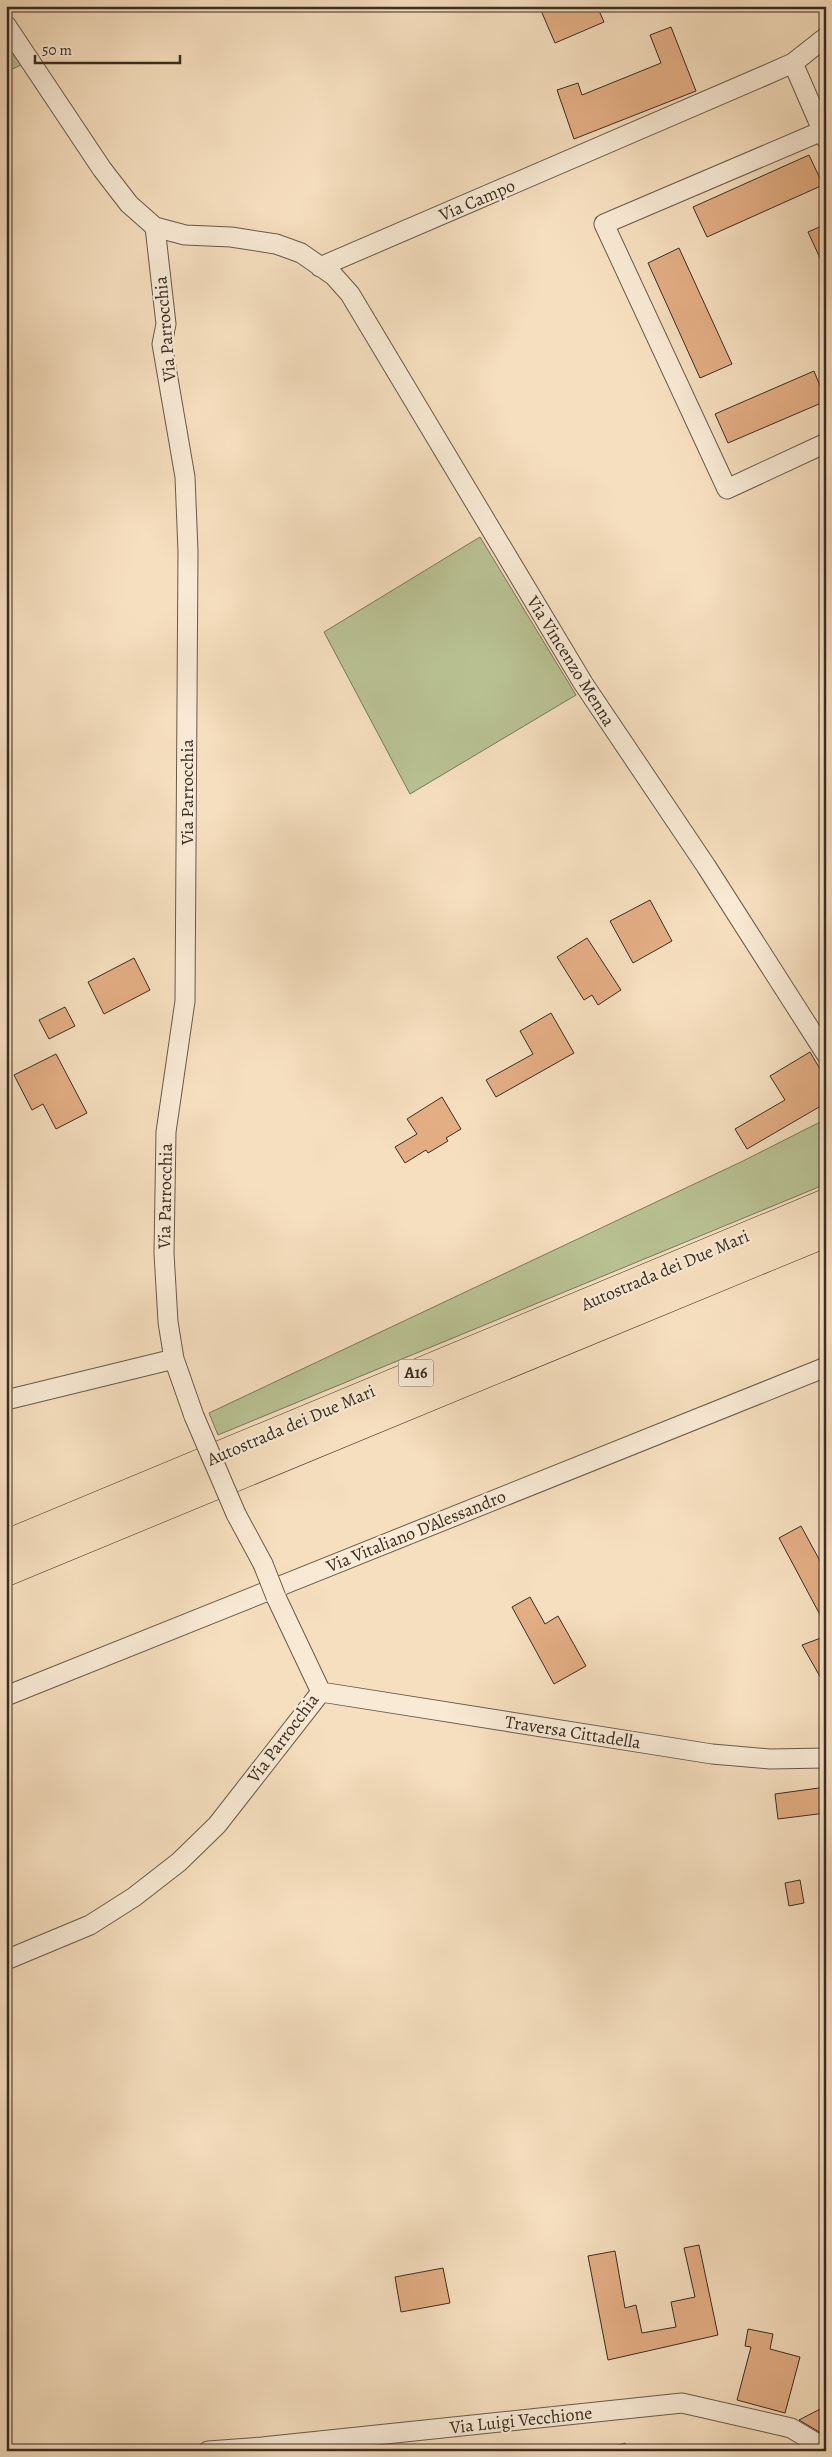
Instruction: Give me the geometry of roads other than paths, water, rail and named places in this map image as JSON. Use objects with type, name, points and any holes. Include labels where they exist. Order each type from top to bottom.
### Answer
[{"type":"highway","name":"Autostrada dei Due Mari","points":[[6,1544],[826,1203]]},
{"type":"highway","name":"Autostrada dei Due Mari","points":[[6,1572],[826,1233]]},
{"type":"street","points":[[6,25],[102,169],[130,204],[155,226],[185,235],[231,237],[276,244],[301,253],[320,267]]},
{"type":"street","name":"Via Campo","points":[[320,267],[792,63],[826,37]]},
{"type":"street","points":[[792,63],[824,135],[604,224],[727,489],[826,443]]},
{"type":"street","name":"Via Parrocchia","points":[[6,1960],[90,1925],[134,1897],[179,1862],[216,1825],[321,1692],[276,1597],[263,1564],[236,1514],[194,1416],[174,1358],[168,1322],[164,1253],[166,1132],[185,1001],[188,551],[185,477],[162,344],[166,324],[155,226]]},
{"type":"street","name":"Via Vincenzo Menna","points":[[320,267],[334,276],[350,294],[582,683],[706,866],[826,1054]]},
{"type":"street","points":[[6,1400],[174,1358]]},
{"type":"street","name":"Via Vitaliano D'Alessandro","points":[[6,1696],[826,1367]]},
{"type":"street","name":"Traversa Cittadella","points":[[321,1692],[712,1754],[770,1759],[826,1758]]},
{"type":"street","name":"Via Luigi Vecchione","points":[[208,2451],[682,2403],[791,2428],[826,2449]]}]
